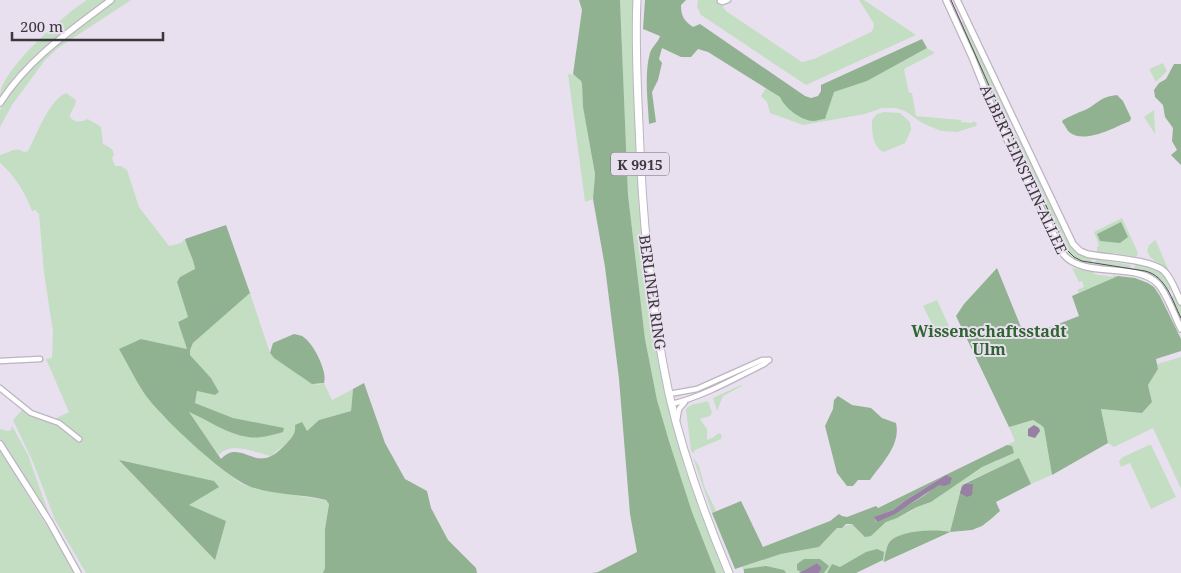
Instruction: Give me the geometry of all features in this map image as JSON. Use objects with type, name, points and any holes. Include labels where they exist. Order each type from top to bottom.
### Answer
[{"type":"main road","name":"BERLINER RING","points":[[637,0],[638,125],[641,185],[646,256],[656,327],[669,394],[690,468],[730,573]]},
{"type":"street","points":[[0,103],[17,80],[41,54],[111,0]]},
{"type":"street","points":[[720,1],[728,0]]},
{"type":"street","name":"ALBERT-EINSTEIN-ALLEE","points":[[946,0],[972,57],[999,124],[1064,255],[1070,261],[1079,265],[1146,277],[1156,283],[1164,294],[1181,329]]},
{"type":"street","name":"ALBERT-EINSTEIN-ALLEE","points":[[957,0],[1073,244],[1078,250],[1087,254],[1156,266],[1168,275],[1181,302]]},
{"type":"street","points":[[1164,294],[1170,295],[1175,289]]},
{"type":"street","points":[[0,361],[40,359]]},
{"type":"street","points":[[669,394],[698,389],[762,360],[769,360],[686,400],[672,404]]},
{"type":"street","points":[[0,388],[31,413],[70,430],[79,439]]},
{"type":"street","points":[[676,421],[679,409],[686,400]]},
{"type":"street","points":[[0,444],[49,521],[78,573]]},
{"type":"green space","points":[[87,0],[105,0],[39,51],[14,77],[0,96],[10,72],[22,58],[64,17]]},
{"type":"green space","points":[[115,0],[131,0],[58,48],[45,60],[12,105],[0,127],[0,110],[18,83],[32,67],[65,37]]},
{"type":"green space","points":[[579,0],[620,0],[628,195],[645,339],[657,400],[669,441],[692,512],[716,573],[592,573],[598,572],[637,552],[630,514],[619,379],[605,267],[593,199],[595,174],[583,107],[582,84],[573,74],[582,10]]},
{"type":"green space","points":[[620,0],[634,0],[634,98],[638,184],[651,327],[685,469],[724,573],[716,573],[692,512],[657,400],[645,339],[628,195]]},
{"type":"green space","points":[[645,0],[686,0],[681,5],[682,12],[685,20],[690,25],[693,27],[700,24],[805,96],[811,98],[818,96],[821,91],[821,85],[922,39],[927,48],[867,81],[834,92],[825,119],[813,121],[798,116],[785,105],[780,97],[708,52],[698,49],[691,57],[681,57],[662,48],[659,59],[662,63],[658,80],[652,92],[656,122],[649,124],[648,61],[651,51],[660,36],[643,29]]},
{"type":"green space","points":[[698,0],[719,0],[726,11],[802,62],[814,59],[871,32],[874,24],[859,0],[864,0],[916,35],[806,85],[701,15],[697,7]]},
{"type":"green space","points":[[965,21],[1012,120],[1003,124],[959,24]]},
{"type":"green space","points":[[927,48],[935,53],[904,69],[909,93],[912,93],[916,116],[961,120],[961,122],[972,123],[974,121],[977,124],[976,126],[957,132],[941,131],[922,123],[905,111],[896,108],[882,108],[865,114],[803,125],[770,113],[767,102],[761,96],[766,88],[780,97],[796,115],[834,92],[867,81]]},
{"type":"green space","points":[[1163,63],[1167,71],[1156,82],[1149,69]]},
{"type":"green space","points":[[1174,64],[1181,64],[1181,165],[1171,155],[1177,150],[1172,141],[1173,128],[1165,117],[1163,105],[1155,97],[1154,90],[1159,83],[1166,79]]},
{"type":"green space","points":[[568,74],[576,77],[582,84],[583,107],[595,174],[593,199],[585,202]]},
{"type":"green space","points":[[66,93],[76,100],[70,117],[78,121],[88,119],[101,127],[103,144],[113,151],[114,155],[112,158],[115,166],[121,166],[127,170],[139,207],[169,246],[181,243],[185,239],[193,261],[195,270],[180,277],[177,282],[188,317],[178,322],[187,349],[141,339],[149,400],[162,415],[222,469],[242,484],[256,489],[325,500],[329,503],[325,529],[325,568],[323,573],[86,573],[55,520],[33,462],[13,420],[22,410],[29,415],[48,422],[69,412],[46,359],[52,358],[53,332],[44,273],[39,214],[35,210],[32,211],[19,185],[0,163],[0,155],[15,150],[28,151],[49,110]]},
{"type":"green space","points":[[1117,95],[1123,101],[1131,118],[1130,121],[1100,134],[1083,137],[1075,136],[1069,132],[1062,122],[1103,99]]},
{"type":"green space","points":[[1154,110],[1155,132],[1155,134],[1144,117]]},
{"type":"green space","points":[[884,112],[900,113],[910,122],[911,130],[905,143],[884,152],[875,143],[872,120],[877,114]]},
{"type":"green space","points":[[1015,134],[1025,150],[1069,242],[1093,257],[1091,266],[1074,261],[1063,252],[1009,138]]},
{"type":"green space","points":[[1122,218],[1138,253],[1137,256],[1097,252],[1099,245],[1094,232]]},
{"type":"green space","points":[[1121,222],[1128,237],[1120,243],[1100,241],[1097,234]]},
{"type":"green space","points":[[226,225],[250,293],[193,343],[190,355],[211,378],[219,392],[215,395],[197,391],[195,403],[233,418],[284,428],[283,432],[261,437],[248,437],[225,430],[189,412],[221,459],[233,452],[239,452],[256,458],[271,456],[292,438],[295,425],[302,422],[307,431],[319,420],[351,411],[353,389],[364,383],[385,443],[405,479],[427,491],[431,508],[448,540],[476,568],[477,573],[323,573],[325,568],[325,529],[329,504],[326,500],[263,490],[243,483],[199,450],[150,401],[119,349],[141,339],[187,349],[178,322],[188,317],[177,282],[180,277],[195,269],[185,239]]},
{"type":"green space","points":[[1155,240],[1169,271],[1151,258],[1147,251],[1149,245]]},
{"type":"green space","points":[[1096,259],[1131,265],[1130,269],[1095,264]]},
{"type":"green space","points":[[1135,263],[1158,270],[1172,289],[1167,292],[1155,277],[1134,272]]},
{"type":"green space","points":[[997,268],[1025,337],[1079,316],[1072,296],[1118,276],[1135,278],[1154,287],[1181,339],[1181,351],[1156,359],[1158,369],[1148,385],[1152,402],[1142,413],[1101,409],[1108,443],[1052,475],[1044,428],[1033,420],[1009,427],[956,316],[964,304]]},
{"type":"green space","points":[[1072,268],[1094,272],[1094,274],[1118,276],[1079,293],[1077,290],[1084,287],[1082,281],[1079,282]]},
{"type":"green space","points":[[250,293],[270,353],[274,358],[318,385],[324,383],[332,400],[353,389],[351,411],[319,420],[307,431],[295,431],[293,438],[271,456],[237,448],[224,451],[219,455],[188,412],[283,428],[233,418],[195,403],[197,391],[215,395],[219,392],[211,378],[190,355],[193,343]]},
{"type":"green space","points":[[1175,295],[1181,305],[1181,325],[1169,298]]},
{"type":"green space","points":[[937,300],[949,326],[936,332],[923,306]]},
{"type":"green space","points":[[294,334],[302,336],[311,344],[322,365],[325,378],[324,383],[312,384],[274,358],[270,353],[273,343]]},
{"type":"green space","points":[[1181,357],[1181,489],[1153,428],[1114,447],[1108,443],[1101,409],[1142,413],[1152,402],[1148,384],[1158,369],[1157,364]]},
{"type":"green space","points":[[741,385],[723,396],[717,411],[713,398]]},
{"type":"green space","points":[[838,396],[852,405],[871,408],[882,418],[896,423],[896,439],[885,460],[870,480],[858,480],[853,486],[847,486],[837,473],[825,426],[833,409],[834,400]]},
{"type":"green space","points":[[707,401],[712,413],[710,416],[700,419],[707,429],[707,440],[719,433],[722,435],[721,439],[695,450],[694,453],[691,451],[686,409]]},
{"type":"green space","points":[[1033,420],[1037,421],[1044,428],[1052,475],[1031,484],[1019,459],[962,484],[950,532],[884,562],[882,560],[856,573],[744,573],[742,567],[781,554],[819,547],[837,528],[852,524],[871,536],[886,522],[931,502],[982,466],[997,461],[1012,446],[1007,445],[1015,441],[1009,427]]},
{"type":"green space","points":[[12,426],[28,455],[50,517],[0,439],[0,429],[8,431],[11,430]]},
{"type":"green space","points":[[1007,445],[1012,446],[1014,453],[982,467],[931,502],[886,522],[871,536],[865,537],[852,524],[846,524],[842,528],[837,528],[819,547],[781,554],[735,569],[712,513],[741,501],[763,547],[830,521],[839,514],[847,517],[876,506],[878,508]],"holes":[[[946,475],[939,483],[914,502],[876,522],[875,517],[893,510]]]},
{"type":"green space","points":[[1151,445],[1176,497],[1151,509],[1130,463],[1121,467],[1119,461],[1123,457]]},
{"type":"green space","points":[[0,451],[60,547],[74,573],[0,573]]},
{"type":"green space","points":[[693,457],[699,466],[705,488],[716,511],[712,513]]},
{"type":"green space","points":[[1019,458],[1031,484],[996,502],[1000,511],[982,526],[972,530],[950,532],[962,485]]},
{"type":"green space","points":[[119,460],[214,481],[219,487],[189,505],[226,521],[215,560]]},
{"type":"green space","points":[[927,531],[950,532],[884,562],[889,543],[900,535]]},
{"type":"green space","points":[[877,549],[884,552],[883,560],[856,573],[827,573],[832,564],[840,567],[866,552]]},
{"type":"green space","points":[[804,559],[820,559],[829,566],[824,573],[819,573],[822,568],[817,563],[801,572],[797,570],[797,564]]},
{"type":"green space","points":[[766,566],[784,570],[786,573],[744,573],[744,569]]},
{"type":"shaded area","points":[[1034,425],[1040,431],[1035,438],[1028,436],[1028,429]]},
{"type":"shaded area","points":[[946,475],[952,478],[950,484],[939,485],[895,514],[877,522],[874,517],[893,510]]},
{"type":"shaded area","points":[[965,484],[973,484],[972,495],[967,497],[960,493]]},
{"type":"shaded area","points":[[817,563],[822,568],[819,573],[799,573]]},
{"type":"tram line","points":[[951,0],[1003,117],[1068,251],[1082,261],[1145,271],[1152,274],[1168,290],[1181,318]]},
{"type":"district","name":"Wissenschaftsstadt Ulm","points":[[989,340]]}]
